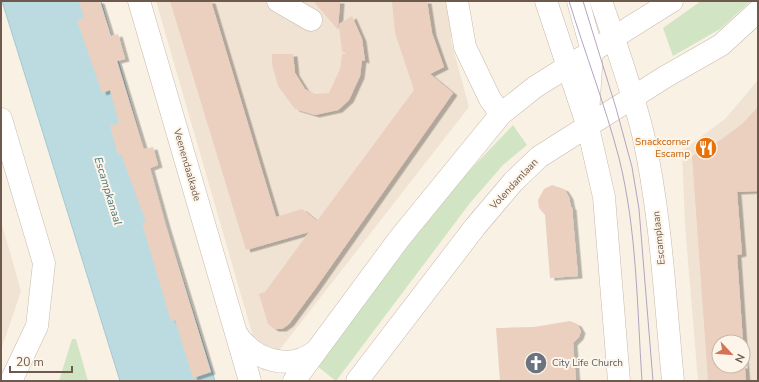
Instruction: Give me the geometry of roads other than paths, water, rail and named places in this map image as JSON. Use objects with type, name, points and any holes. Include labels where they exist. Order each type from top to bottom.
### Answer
[{"type":"street","name":"Veenendaalkade","points":[[138,1],[250,381]]},
{"type":"street","points":[[278,1],[311,20]]},
{"type":"street","points":[[457,1],[465,47],[490,99],[501,114]]},
{"type":"street","name":"Escamplaan","points":[[546,1],[588,126],[604,196],[619,381]]},
{"type":"street","name":"Escamplaan","points":[[578,1],[592,51],[588,126]]},
{"type":"street","name":"Escamplaan","points":[[601,1],[633,97],[647,153],[658,224],[673,381]]},
{"type":"street","points":[[298,380],[316,351],[399,239],[501,114],[535,87],[672,1]]},
{"type":"street","name":"Volendamlaan","points":[[357,381],[475,227],[513,182],[539,157],[633,97],[721,45],[758,12]]},
{"type":"street","name":"Escamplaan","points":[[592,51],[633,97]]},
{"type":"street","points":[[1,119],[44,264],[36,326],[11,381]]},
{"type":"street","name":"Veenendaalkade","points":[[235,330],[242,342],[251,350],[278,362],[298,361],[307,358],[316,351]]},
{"type":"water","name":"Escampkanaal","points":[[2,1],[101,1],[166,226],[215,381],[120,381]]},
{"type":"tram line","points":[[569,1],[608,118],[625,185],[633,241],[642,381]]},
{"type":"tram line","points":[[583,1],[616,108],[632,167],[639,209],[653,381]]},
{"type":"place","name":"Snackcorner Escamp","points":[[706,148]]},
{"type":"place","name":"City Life Church","points":[[536,363]]}]
